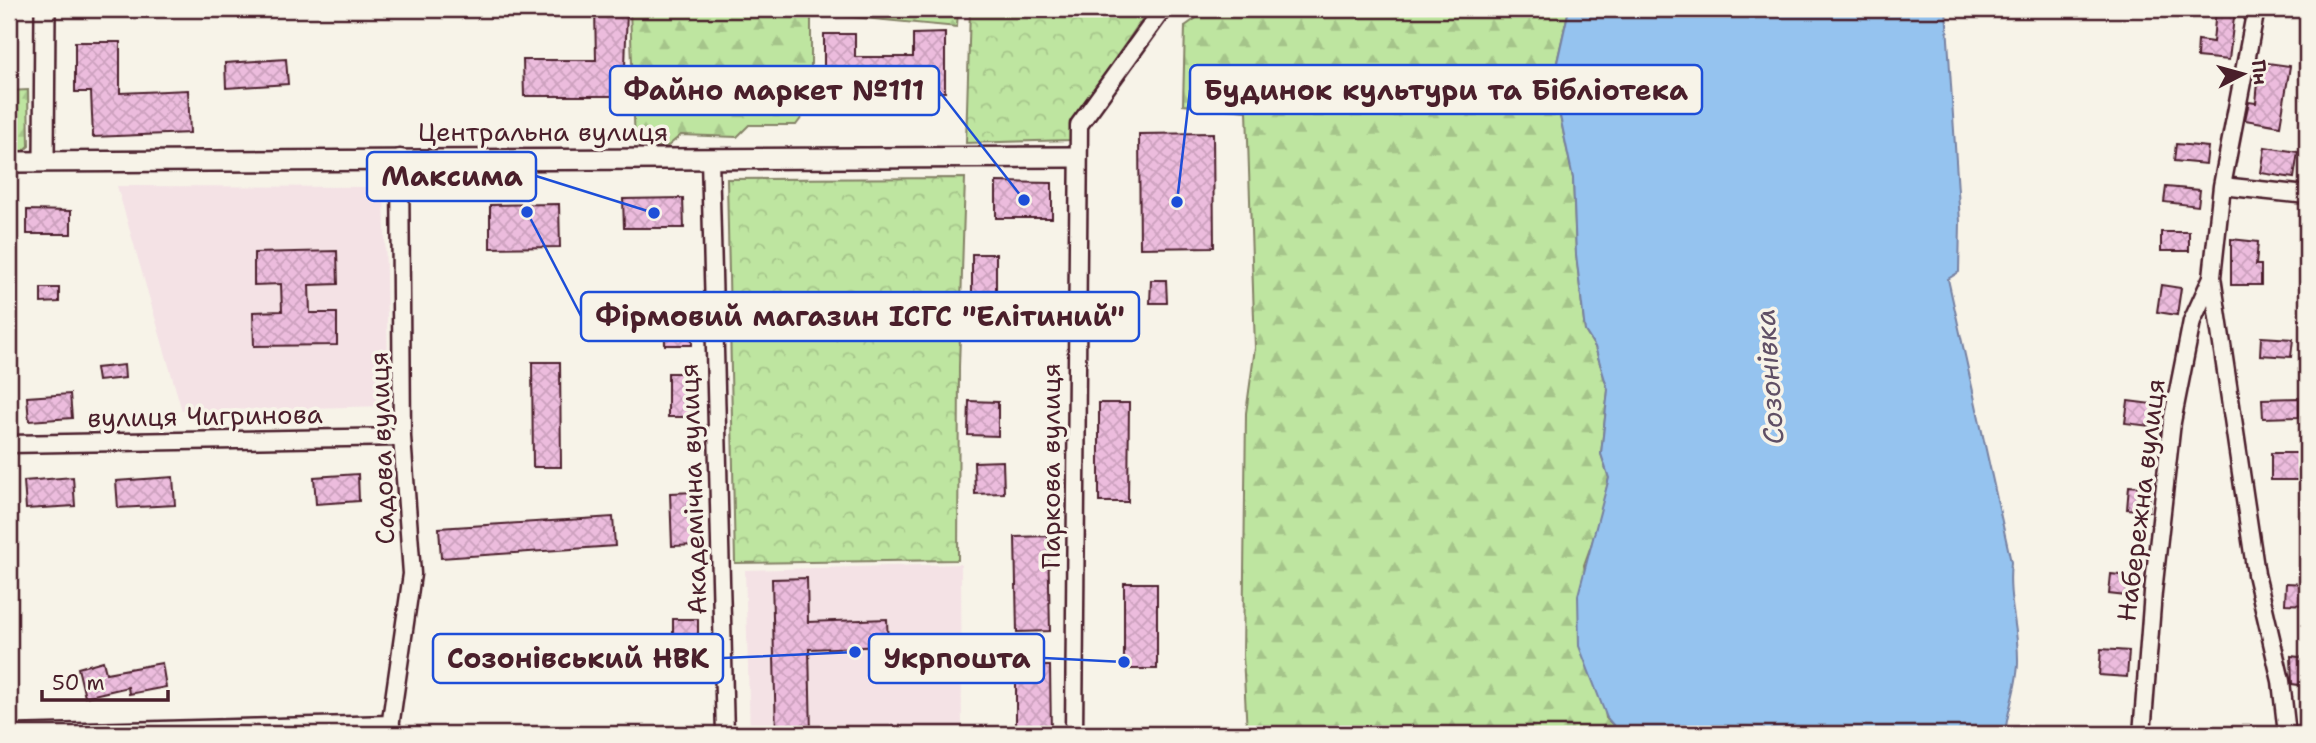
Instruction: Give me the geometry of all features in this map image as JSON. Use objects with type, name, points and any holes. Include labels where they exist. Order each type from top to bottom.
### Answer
[{"type":"street","points":[[44,162],[45,9]]},
{"type":"street","name":"Паркова вулиця","points":[[1074,734],[1079,125],[1163,9]]},
{"type":"street","name":"Набережна вулиця","points":[[2256,9],[2222,186],[2212,277],[2223,333],[2256,574],[2281,681],[2287,734]]},
{"type":"street","name":"Центральна вулиця","points":[[9,162],[400,158],[1077,157]]},
{"type":"street","name":"Садова вулиця","points":[[390,729],[412,574],[402,437],[400,158]]},
{"type":"street","name":"Академічна вулиця","points":[[709,158],[725,734]]},
{"type":"street","points":[[2222,186],[2307,195]]},
{"type":"street","name":"Набережна вулиця","points":[[2142,734],[2153,592],[2172,422],[2192,321],[2212,277]]},
{"type":"street","name":"вулиця Чигринова","points":[[9,444],[402,437]]},
{"type":"street","points":[[10,734],[390,729]]},
{"type":"shaded area","points":[[117,186],[384,187],[389,406],[182,411]]},
{"type":"shaded area","points":[[961,564],[962,734],[750,734],[745,570]]},
{"type":"green space","points":[[630,9],[958,9],[957,27],[811,13],[811,105],[796,125],[749,125],[737,137],[681,135],[668,146],[635,145]]},
{"type":"green space","points":[[970,9],[1149,9],[1074,120],[1072,140],[966,143]]},
{"type":"green space","points":[[1209,9],[1569,9],[1556,66],[1560,116],[1573,178],[1576,254],[1585,331],[1595,347],[1608,390],[1601,454],[1609,478],[1598,526],[1584,565],[1606,718],[1621,734],[1247,734],[1243,655],[1246,413],[1255,348],[1247,111],[1183,105],[1185,26]]},
{"type":"green space","points":[[28,90],[29,146],[20,154],[9,153],[9,91]]},
{"type":"green space","points":[[965,178],[959,367],[958,560],[735,563],[727,179]]},
{"type":"water","name":"Созонівка","points":[[1569,9],[1946,9],[1960,222],[1959,272],[1948,279],[2011,562],[2010,588],[2018,646],[2018,668],[2005,734],[1621,734],[1607,718],[1579,646],[1578,595],[1609,478],[1601,454],[1608,390],[1595,347],[1585,331],[1576,254],[1573,178],[1560,116],[1556,67]]},
{"type":"building","points":[[595,9],[627,9],[624,96],[524,96],[523,60],[596,60]]},
{"type":"building","points":[[2216,9],[2235,9],[2229,60],[2197,57],[2198,40],[2213,42]]},
{"type":"building","points":[[945,33],[945,92],[908,92],[908,100],[895,100],[895,107],[882,107],[882,100],[866,100],[866,95],[824,95],[824,34],[855,34],[855,57],[913,57],[913,34]]},
{"type":"building","points":[[75,42],[120,42],[120,93],[188,90],[190,133],[93,137],[91,92],[75,92]]},
{"type":"building","points":[[286,59],[288,84],[226,88],[225,63]]},
{"type":"building","points":[[2260,62],[2290,66],[2280,126],[2245,120],[2249,102],[2256,103]]},
{"type":"building","points":[[1213,133],[1214,247],[1140,248],[1139,134]]},
{"type":"building","points":[[2176,144],[2208,147],[2206,164],[2174,161]]},
{"type":"building","points":[[2265,147],[2298,152],[2294,178],[2261,173]]},
{"type":"building","points":[[996,182],[1052,183],[1052,218],[996,218]]},
{"type":"building","points":[[2166,187],[2200,190],[2198,206],[2164,202]]},
{"type":"building","points":[[683,198],[684,228],[624,228],[623,199]]},
{"type":"building","points":[[559,204],[560,247],[490,248],[490,205]]},
{"type":"building","points":[[27,210],[71,211],[71,234],[27,234]]},
{"type":"building","points":[[2161,232],[2189,232],[2189,251],[2161,251]]},
{"type":"building","points":[[2231,239],[2258,242],[2256,265],[2261,265],[2261,285],[2231,285]]},
{"type":"building","points":[[337,251],[338,284],[309,285],[310,313],[337,313],[337,345],[254,346],[253,312],[282,311],[281,284],[254,285],[254,253]]},
{"type":"building","points":[[972,254],[996,254],[996,295],[972,295]]},
{"type":"building","points":[[1151,280],[1166,280],[1167,303],[1150,303]]},
{"type":"building","points":[[2161,285],[2181,288],[2177,315],[2157,312]]},
{"type":"building","points":[[41,288],[59,288],[59,302],[41,303]]},
{"type":"building","points":[[691,296],[692,345],[665,345],[664,297]]},
{"type":"building","points":[[2261,337],[2293,339],[2291,357],[2260,355]]},
{"type":"building","points":[[532,362],[560,362],[561,467],[533,467]]},
{"type":"building","points":[[124,365],[125,378],[98,381],[96,368]]},
{"type":"building","points":[[668,373],[693,373],[693,417],[668,417]]},
{"type":"building","points":[[70,394],[72,418],[29,421],[27,397]]},
{"type":"building","points":[[2299,398],[2299,417],[2263,418],[2262,399]]},
{"type":"building","points":[[969,401],[998,402],[998,436],[968,435]]},
{"type":"building","points":[[2128,401],[2160,405],[2158,427],[2125,423]]},
{"type":"building","points":[[1099,403],[1129,403],[1128,502],[1099,502]]},
{"type":"building","points":[[2271,453],[2303,453],[2303,480],[2271,480]]},
{"type":"building","points":[[1003,461],[1004,493],[975,494],[974,462]]},
{"type":"building","points":[[358,474],[359,501],[316,504],[314,477]]},
{"type":"building","points":[[73,477],[75,506],[26,509],[24,481]]},
{"type":"building","points":[[173,477],[175,505],[118,508],[116,481]]},
{"type":"building","points":[[2129,486],[2150,488],[2149,511],[2127,509]]},
{"type":"building","points":[[697,492],[699,545],[672,546],[670,493]]},
{"type":"building","points":[[613,517],[615,546],[441,558],[439,528]]},
{"type":"building","points":[[1048,536],[1050,631],[1017,632],[1015,537]]},
{"type":"building","points":[[2111,574],[2136,577],[2134,597],[2109,594]]},
{"type":"building","points":[[807,578],[808,622],[887,619],[888,646],[809,649],[811,734],[776,734],[772,579]]},
{"type":"building","points":[[1124,583],[1157,583],[1157,669],[1124,669]]},
{"type":"building","points":[[2286,583],[2307,584],[2307,605],[2285,604]]},
{"type":"building","points":[[673,619],[698,619],[698,657],[673,657]]},
{"type":"building","points":[[2101,649],[2129,651],[2127,677],[2099,675]]},
{"type":"building","points":[[2291,656],[2307,658],[2307,686],[2292,684]]},
{"type":"building","points":[[103,661],[106,673],[162,663],[166,687],[129,694],[128,687],[85,697],[78,668]]},
{"type":"building","points":[[1016,666],[1050,666],[1051,734],[1016,734]]},
{"type":"place","name":"Файно маркет №111","points":[[1024,200]]},
{"type":"place","name":"Будинок культури та Бібліотека","points":[[1177,202]]},
{"type":"place","name":"Фірмовий магазин ІСГС \"Елітиний\"","points":[[527,212]]},
{"type":"place","name":"Максима","points":[[654,213]]},
{"type":"place","name":"Созонівський НВК","points":[[855,652]]},
{"type":"place","name":"Укрпошта","points":[[1124,662]]}]
